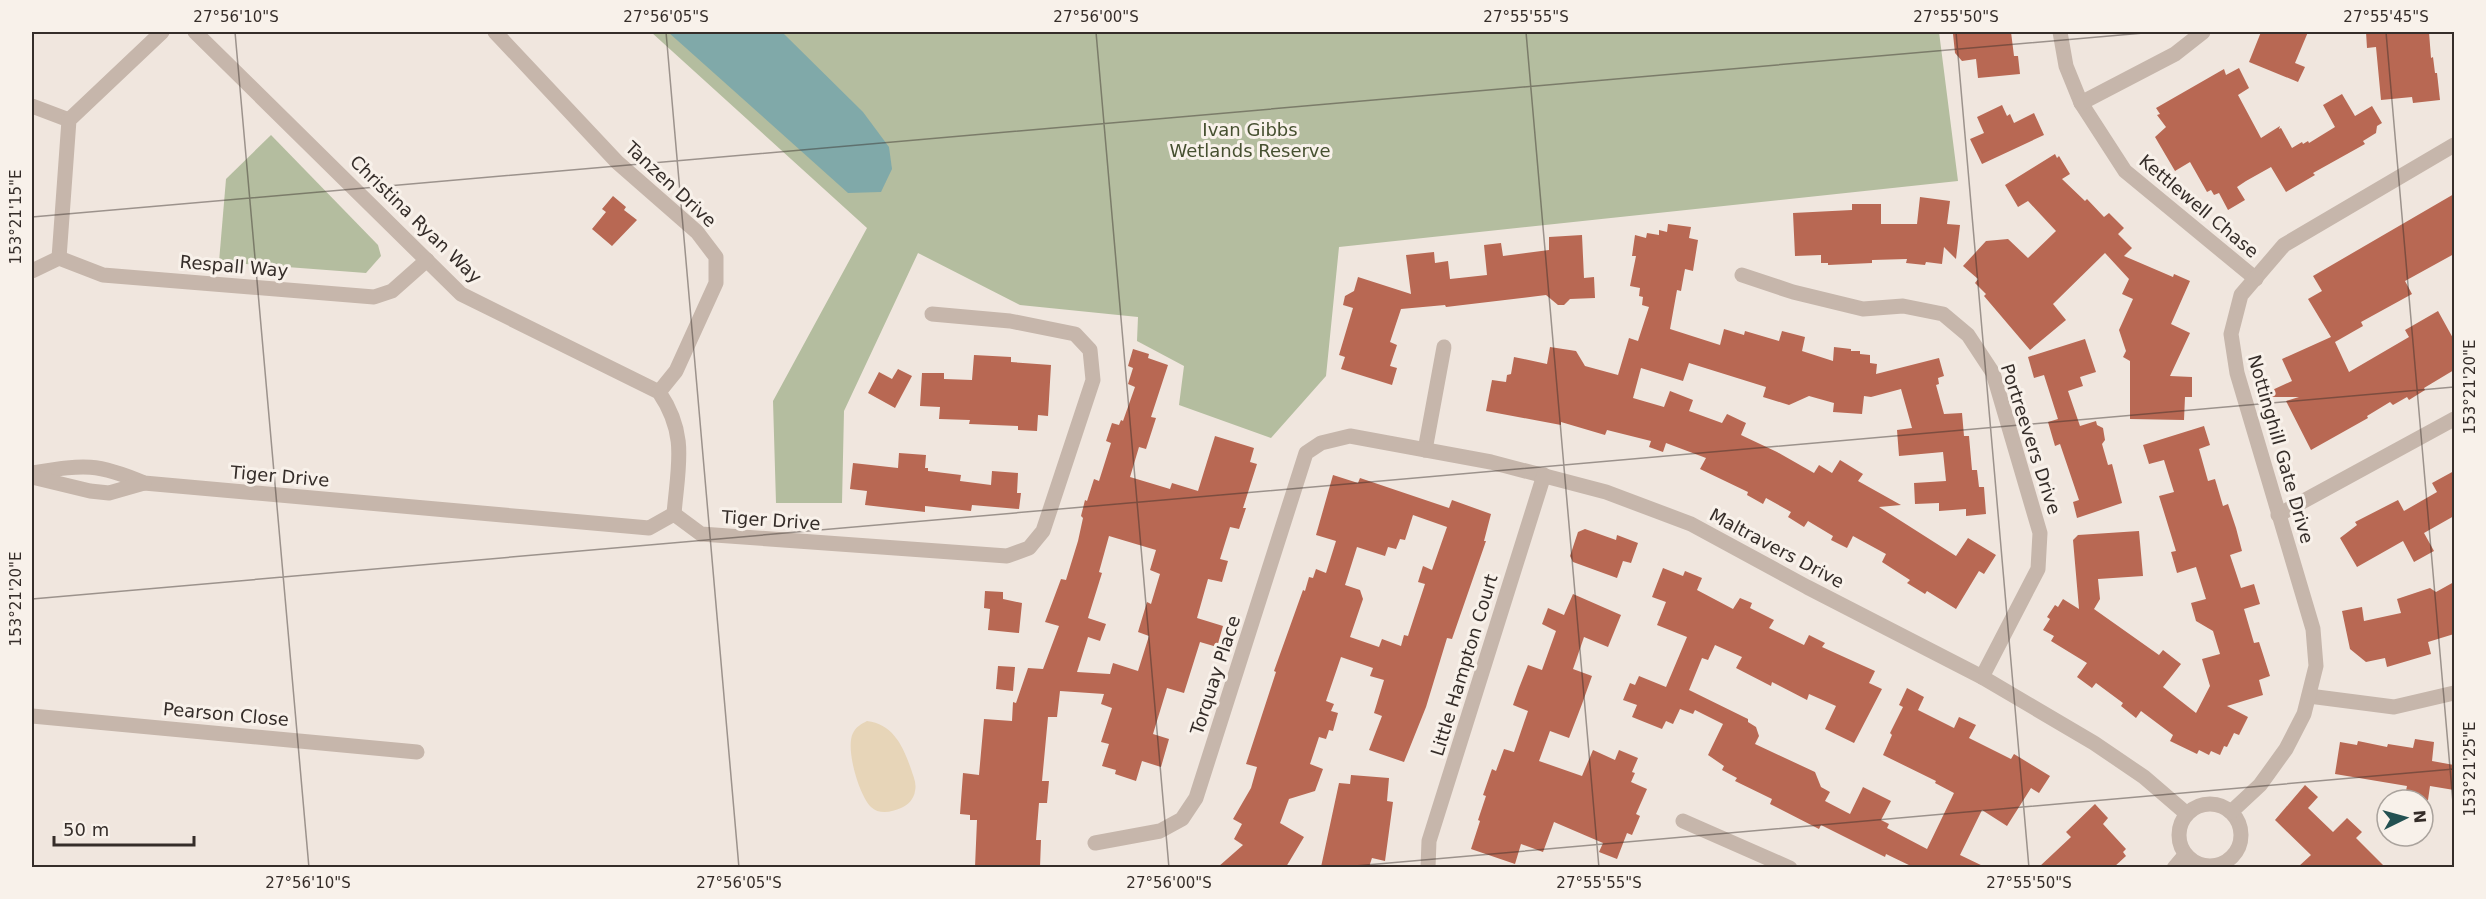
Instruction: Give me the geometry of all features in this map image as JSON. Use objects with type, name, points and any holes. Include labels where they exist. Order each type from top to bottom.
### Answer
[{"type":"street","points":[[32,271],[59,258],[69,120],[162,32]]},
{"type":"street","name":"Christina Ryan Way","points":[[195,32],[461,294],[659,392]]},
{"type":"street","name":"Tanzen Drive","points":[[495,32],[617,162],[697,232],[716,257],[716,284],[676,371],[659,392]]},
{"type":"street","name":"Kettlewell Chase","points":[[2060,32],[2066,66],[2081,103],[2125,171],[2256,279]]},
{"type":"street","points":[[2081,103],[2175,54],[2203,32]]},
{"type":"street","points":[[32,106],[69,120]]},
{"type":"street","name":"Nottinghill Gate Drive","points":[[2231,812],[2259,785],[2286,749],[2304,714],[2316,666],[2313,629],[2236,373],[2231,334],[2241,295],[2284,245],[2454,145]]},
{"type":"street","name":"Respall Way","points":[[59,258],[103,275],[374,297],[392,291],[427,260]]},
{"type":"street","name":"Portreevers Drive","points":[[1742,274],[1793,291],[1863,309],[1903,306],[1943,314],[1968,335],[1993,373],[2040,533],[2038,569],[1982,677]]},
{"type":"street","name":"Tiger Drive","points":[[32,475],[90,465],[112,470],[144,483],[649,528],[674,514],[701,534],[1007,556],[1029,548],[1043,531],[1093,380],[1090,350],[1076,334],[1010,321],[932,314]]},
{"type":"street","points":[[1425,450],[1444,346]]},
{"type":"street","points":[[659,392],[671,410],[679,437],[674,514]]},
{"type":"street","points":[[2278,514],[2454,419]]},
{"type":"street","name":"Maltravers Drive","points":[[1306,453],[1321,443],[1350,436],[1491,462],[1606,492],[1691,524],[1982,677],[2102,749],[2144,777],[2187,813]]},
{"type":"street","name":"Torquay Place","points":[[1095,843],[1160,831],[1182,819],[1196,798],[1306,453]]},
{"type":"street","name":"Tiger Drive","points":[[32,475],[90,491],[109,493],[144,483]]},
{"type":"street","name":"Little Hampton Court","points":[[1428,867],[1429,841],[1544,475]]},
{"type":"street","points":[[2309,696],[2394,707],[2454,693]]},
{"type":"street","name":"Pearson Close","points":[[32,716],[417,752]]},
{"type":"street","points":[[2217,804],[2231,812],[2238,822],[2241,834],[2237,862],[2208,867],[2195,864],[2185,855],[2179,842],[2179,826],[2187,813],[2200,805],[2217,804]]},
{"type":"street","points":[[1683,821],[1790,867]]},
{"type":"street","points":[[2174,867],[2185,855]]},
{"type":"green space","name":"Ivan Gibbs Wetlands Reserve","points":[[651,32],[1939,32],[1958,181],[1339,247],[1326,376],[1271,438],[1179,405],[1184,366],[1137,341],[1138,317],[1020,305],[918,253],[844,411],[842,503],[776,503],[773,401],[867,228]]},
{"type":"green space","points":[[271,135],[378,245],[381,256],[366,273],[219,262],[226,179]]},
{"type":"sand","points":[[867,721],[890,731],[904,752],[915,788],[912,799],[904,807],[886,812],[874,810],[862,792],[854,771],[851,740],[856,729]]},
{"type":"water","points":[[668,32],[782,32],[863,112],[889,147],[892,169],[881,192],[848,193]]},
{"type":"building","points":[[2011,32],[2014,56],[2018,56],[2020,74],[1978,78],[1976,59],[1962,61],[1955,53],[1953,34]]},
{"type":"building","points":[[2261,32],[2308,32],[2295,63],[2305,67],[2298,82],[2249,62]]},
{"type":"building","points":[[2366,32],[2429,32],[2431,58],[2433,57],[2435,73],[2437,73],[2440,100],[2413,103],[2412,97],[2381,100],[2376,47],[2367,48]]},
{"type":"building","points":[[2239,68],[2249,88],[2238,95],[2261,138],[2280,126],[2279,129],[2281,128],[2292,148],[2302,142],[2303,144],[2308,141],[2309,143],[2335,127],[2323,105],[2342,94],[2355,116],[2372,106],[2382,123],[2377,126],[2376,133],[2363,141],[2365,144],[2313,173],[2315,175],[2286,192],[2271,167],[2246,181],[2237,187],[2245,200],[2228,210],[2219,193],[2214,195],[2211,190],[2207,192],[2190,162],[2175,171],[2155,137],[2166,127],[2157,115],[2160,114],[2156,108],[2224,69],[2226,75]]},
{"type":"building","points":[[2002,105],[2007,116],[2010,114],[2014,123],[2034,113],[2044,135],[1982,164],[1970,139],[1984,133],[1977,117]]},
{"type":"building","points":[[2055,154],[2057,158],[2059,156],[2070,174],[2062,179],[2085,201],[2087,199],[2104,217],[2109,213],[2124,228],[2118,234],[2132,248],[2124,256],[2173,277],[2174,274],[2190,281],[2171,324],[2190,333],[2170,376],[2192,377],[2192,397],[2185,397],[2184,420],[2130,419],[2130,361],[2123,357],[2126,351],[2119,330],[2133,299],[2122,294],[2129,279],[2105,253],[2053,304],[2066,320],[2030,350],[1984,296],[1986,294],[1975,283],[1978,279],[1963,266],[1986,241],[2008,239],[2028,258],[2056,231],[2028,201],[2018,207],[2005,185]]},
{"type":"building","points":[[2454,194],[2454,254],[2405,281],[2412,294],[2361,322],[2363,326],[2335,342],[2349,372],[2409,337],[2405,330],[2438,311],[2454,340],[2454,370],[2409,400],[2407,397],[2393,405],[2390,402],[2367,416],[2368,418],[2311,450],[2286,401],[2299,397],[2257,397],[2292,381],[2282,359],[2331,337],[2308,299],[2322,291],[2313,276]]},
{"type":"building","points":[[613,196],[626,207],[624,210],[637,220],[612,246],[592,229],[606,212],[602,209]]},
{"type":"building","points":[[1920,197],[1950,201],[1947,224],[1960,225],[1956,259],[1944,247],[1942,264],[1906,263],[1907,259],[1828,265],[1828,263],[1821,263],[1821,255],[1795,256],[1793,213],[1852,210],[1852,204],[1881,204],[1881,224],[1917,224]]},
{"type":"building","points":[[1668,224],[1691,227],[1689,238],[1698,240],[1693,271],[1685,269],[1681,291],[1677,290],[1670,329],[1720,345],[1724,329],[1744,335],[1745,331],[1779,341],[1782,331],[1805,337],[1802,351],[1833,361],[1834,347],[1870,355],[1870,363],[1877,364],[1876,374],[1939,358],[1944,376],[1938,378],[1939,384],[1936,385],[1944,414],[1962,413],[1964,436],[1969,436],[1972,470],[1977,470],[1979,487],[1984,487],[1986,514],[1966,516],[1966,509],[1939,511],[1939,503],[1915,504],[1914,483],[1946,481],[1943,452],[1899,456],[1897,430],[1912,428],[1901,389],[1871,397],[1864,396],[1862,414],[1833,412],[1834,403],[1809,396],[1789,405],[1763,397],[1766,387],[1689,363],[1683,381],[1641,368],[1633,398],[1664,407],[1670,391],[1693,400],[1689,411],[1722,423],[1727,414],[1746,423],[1741,435],[1814,473],[1819,465],[1832,473],[1840,460],[1863,474],[1858,481],[1901,505],[1879,507],[1956,556],[1968,538],[1996,555],[1984,574],[1979,571],[1956,609],[1927,591],[1925,594],[1907,583],[1910,580],[1882,562],[1886,554],[1853,536],[1847,548],[1831,540],[1833,536],[1808,521],[1804,527],[1788,517],[1791,512],[1766,498],[1763,504],[1747,495],[1748,492],[1700,469],[1706,458],[1666,443],[1663,452],[1649,447],[1651,441],[1607,430],[1605,435],[1561,422],[1561,425],[1486,411],[1492,380],[1506,382],[1507,375],[1511,374],[1514,357],[1547,364],[1550,347],[1576,351],[1585,366],[1618,375],[1629,338],[1638,341],[1649,307],[1642,305],[1643,297],[1639,296],[1640,288],[1630,286],[1636,256],[1632,256],[1635,235],[1646,238],[1647,233],[1659,235],[1659,230],[1667,232]]},
{"type":"building","points":[[1582,235],[1584,278],[1594,277],[1595,298],[1570,299],[1564,305],[1558,305],[1546,295],[1446,307],[1445,305],[1401,309],[1390,342],[1397,345],[1390,366],[1397,368],[1392,385],[1341,369],[1345,357],[1339,355],[1353,308],[1343,305],[1345,296],[1354,291],[1358,277],[1411,294],[1406,255],[1434,252],[1435,263],[1448,261],[1450,279],[1487,275],[1484,245],[1501,243],[1503,256],[1549,250],[1549,237]]},
{"type":"building","points":[[2085,339],[2096,372],[2080,377],[2083,386],[2068,391],[2080,426],[2096,421],[2097,425],[2103,428],[2105,440],[2102,444],[2108,465],[2112,464],[2122,503],[2077,518],[2073,502],[2079,500],[2060,444],[2055,446],[2048,422],[2058,419],[2044,375],[2034,378],[2028,357]]},
{"type":"building","points":[[1133,349],[1149,354],[1148,358],[1168,365],[1151,417],[1156,418],[1146,449],[1139,447],[1130,477],[1170,489],[1172,483],[1198,491],[1215,436],[1254,448],[1250,462],[1257,464],[1243,508],[1246,508],[1239,529],[1230,527],[1220,559],[1228,561],[1222,582],[1208,579],[1197,618],[1223,626],[1217,647],[1200,642],[1184,693],[1167,688],[1153,734],[1169,739],[1161,767],[1142,761],[1136,781],[1115,774],[1116,770],[1102,766],[1109,744],[1101,742],[1112,708],[1101,704],[1104,694],[1060,691],[1057,717],[1048,717],[1042,781],[1049,781],[1047,803],[1039,803],[1036,840],[1041,840],[1040,867],[975,867],[977,820],[970,820],[970,815],[960,814],[963,773],[979,775],[984,719],[1012,721],[1013,702],[1016,703],[1028,668],[1043,669],[1059,626],[1045,622],[1061,579],[1066,580],[1078,541],[1085,500],[1087,501],[1094,479],[1099,481],[1111,443],[1106,441],[1112,423],[1119,425],[1121,420],[1123,421],[1135,387],[1128,384],[1133,368],[1128,366]],"holes":[[[1109,536],[1156,550],[1150,570],[1160,574],[1151,604],[1147,602],[1138,632],[1149,636],[1138,671],[1113,663],[1110,674],[1077,672],[1088,637],[1100,641],[1106,624],[1088,618],[1102,573],[1099,572]]]},
{"type":"building","points":[[974,355],[1011,357],[1011,362],[1051,365],[1048,416],[1038,415],[1037,431],[1018,430],[1018,426],[969,424],[970,420],[939,419],[940,407],[920,406],[922,373],[944,373],[944,379],[972,380]]},
{"type":"building","points":[[898,369],[912,376],[895,408],[868,393],[879,372],[892,379]]},
{"type":"building","points":[[2204,426],[2210,445],[2199,449],[2208,481],[2215,479],[2223,506],[2228,504],[2236,528],[2242,551],[2230,555],[2241,588],[2254,584],[2260,604],[2244,609],[2254,643],[2259,642],[2270,676],[2259,680],[2263,695],[2227,706],[2248,717],[2239,735],[2234,733],[2220,755],[2211,751],[2209,755],[2199,750],[2197,754],[2170,741],[2173,735],[2141,711],[2136,718],[2121,706],[2123,703],[2096,683],[2092,688],[2077,677],[2087,663],[2051,641],[2054,636],[2043,630],[2050,619],[2047,617],[2055,605],[2058,607],[2063,599],[2079,609],[2073,540],[2078,535],[2139,531],[2143,576],[2098,579],[2100,599],[2094,609],[2159,655],[2163,650],[2181,664],[2163,687],[2196,713],[2210,686],[2202,659],[2220,654],[2213,631],[2196,621],[2191,603],[2206,599],[2196,567],[2177,573],[2171,552],[2176,551],[2159,496],[2174,492],[2164,460],[2149,464],[2143,445]]},
{"type":"building","points":[[899,453],[926,455],[925,468],[928,468],[928,471],[961,475],[960,481],[991,485],[992,471],[1018,473],[1017,493],[1021,493],[1019,509],[972,505],[971,511],[925,506],[925,512],[865,505],[867,491],[850,489],[853,463],[898,468]]},
{"type":"building","points":[[2454,471],[2454,516],[2424,533],[2434,551],[2414,562],[2403,541],[2357,567],[2340,538],[2357,525],[2355,522],[2398,500],[2404,511],[2437,492],[2432,483]]},
{"type":"building","points":[[1333,475],[1358,483],[1360,478],[1449,508],[1452,500],[1491,514],[1484,541],[1486,541],[1452,639],[1447,638],[1426,707],[1404,762],[1369,750],[1382,716],[1374,713],[1384,680],[1370,676],[1373,668],[1341,657],[1326,701],[1334,704],[1331,711],[1338,713],[1333,731],[1329,730],[1326,739],[1319,737],[1310,764],[1323,769],[1315,791],[1289,799],[1280,823],[1304,837],[1286,867],[1218,867],[1243,845],[1234,839],[1242,824],[1233,819],[1251,788],[1257,767],[1246,764],[1276,672],[1274,671],[1309,577],[1313,578],[1316,569],[1326,573],[1336,541],[1316,535]],"holes":[[[1413,515],[1447,527],[1432,570],[1423,566],[1418,582],[1425,584],[1408,636],[1404,635],[1401,646],[1382,639],[1379,647],[1350,637],[1363,599],[1360,590],[1345,585],[1357,547],[1385,556],[1388,547],[1396,549],[1400,539],[1405,540]]]},
{"type":"building","points":[[1585,529],[1616,540],[1617,535],[1638,543],[1631,563],[1623,561],[1617,578],[1573,562],[1570,556],[1578,532]]},
{"type":"building","points":[[1663,568],[1683,576],[1685,571],[1702,578],[1697,590],[1733,609],[1740,598],[1752,603],[1750,608],[1774,620],[1769,628],[1804,645],[1809,635],[1825,643],[1822,647],[1875,671],[1869,683],[1882,689],[1854,743],[1825,729],[1836,706],[1809,694],[1807,700],[1772,682],[1771,686],[1736,668],[1742,657],[1715,645],[1708,660],[1702,658],[1689,690],[1748,719],[1748,722],[1756,727],[1759,736],[1755,744],[1815,772],[1821,787],[1830,792],[1825,801],[1850,814],[1863,787],[1891,801],[1881,820],[1889,824],[1887,828],[1927,849],[1954,793],[1935,783],[1936,781],[1883,755],[1892,735],[1890,733],[1903,707],[1899,705],[1907,688],[1924,697],[1918,710],[1954,728],[1959,717],[1976,725],[1969,738],[2011,759],[2014,754],[2050,776],[2039,793],[2031,788],[2007,826],[1982,810],[1960,855],[1985,867],[1913,867],[1886,854],[1885,857],[1821,825],[1819,829],[1770,804],[1772,799],[1735,781],[1737,778],[1722,770],[1724,766],[1708,755],[1723,724],[1695,710],[1693,714],[1680,709],[1673,724],[1666,721],[1662,729],[1632,717],[1637,705],[1623,700],[1630,683],[1635,685],[1639,676],[1666,687],[1687,637],[1657,625],[1666,602],[1652,597]]},
{"type":"building","points":[[2454,582],[2454,634],[2428,642],[2431,654],[2387,667],[2385,658],[2366,662],[2350,649],[2342,611],[2362,607],[2364,621],[2401,613],[2397,599],[2430,588],[2436,592]]},
{"type":"building","points":[[985,591],[1003,592],[1003,599],[1022,603],[1019,633],[988,630],[990,609],[984,608]]},
{"type":"building","points":[[1573,594],[1621,615],[1608,647],[1584,637],[1573,669],[1592,676],[1582,704],[1569,738],[1550,731],[1539,761],[1582,776],[1593,750],[1615,760],[1619,750],[1638,758],[1632,772],[1635,773],[1631,782],[1647,789],[1636,814],[1640,816],[1632,835],[1627,833],[1617,859],[1599,852],[1603,843],[1554,822],[1543,852],[1521,844],[1515,864],[1471,849],[1486,796],[1483,795],[1492,769],[1496,771],[1504,749],[1514,752],[1528,711],[1513,705],[1519,688],[1528,665],[1542,670],[1556,631],[1542,624],[1548,608],[1564,615]]},
{"type":"building","points":[[998,666],[1015,667],[1013,691],[996,689]]},
{"type":"building","points":[[2415,739],[2434,742],[2432,761],[2454,765],[2454,790],[2430,786],[2430,788],[2407,788],[2407,786],[2335,774],[2340,742],[2357,745],[2358,741],[2387,747],[2388,744],[2413,748]]},
{"type":"building","points":[[1351,775],[1389,778],[1387,801],[1393,802],[1385,861],[1372,858],[1369,867],[1321,867],[1339,783],[1350,784]]},
{"type":"building","points":[[2305,785],[2318,797],[2308,808],[2333,832],[2347,818],[2362,832],[2356,838],[2385,867],[2298,867],[2311,855],[2275,820]]},
{"type":"building","points":[[2095,804],[2108,818],[2103,824],[2126,849],[2123,852],[2126,856],[2114,867],[2039,867],[2071,837],[2066,832]]}]
